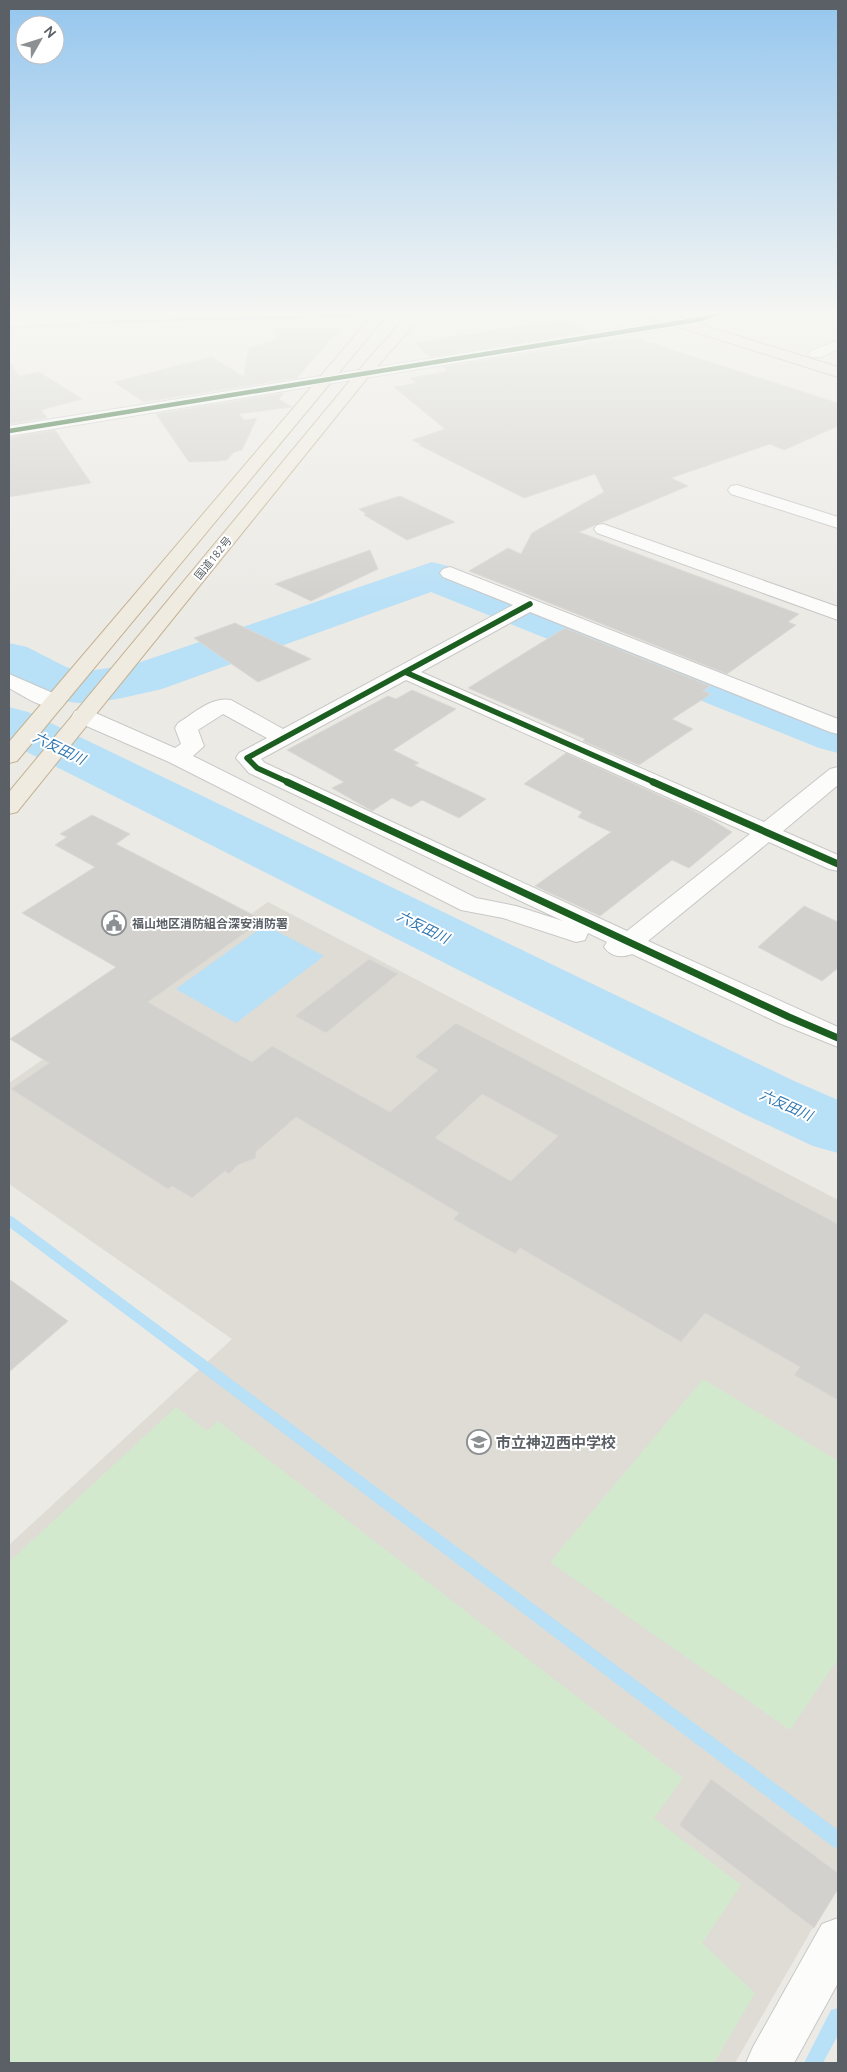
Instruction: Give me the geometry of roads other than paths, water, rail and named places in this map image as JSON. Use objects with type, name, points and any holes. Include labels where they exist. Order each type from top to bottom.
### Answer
[{"type":"highway","points":[[15,744],[54,702],[302,408]]},
{"type":"highway","name":"国道182号","points":[[9,807],[336,408]]},
{"type":"street","points":[[9,431],[153,408]]},
{"type":"street","points":[[737,490],[838,523]]},
{"type":"street","points":[[603,530],[838,614]]},
{"type":"street","points":[[450,573],[522,608],[838,727]]},
{"type":"street","points":[[522,608],[247,758],[257,768],[629,943],[838,1038]]},
{"type":"street","points":[[405,672],[838,864]]},
{"type":"street","points":[[9,680],[54,702]]},
{"type":"street","points":[[177,757],[193,746],[186,728],[223,705],[283,738]]},
{"type":"street","points":[[83,716],[177,757],[470,906],[507,911],[622,949],[838,774]]},
{"type":"street","points":[[769,2063],[838,1940]]},
{"type":"water","points":[[265,925],[324,956],[236,1023],[176,989]]},
{"type":"waterway","name":"六反田川","points":[[9,658],[48,678],[80,688],[144,678],[432,576],[838,737]]},
{"type":"waterway","name":"六反田川","points":[[9,723],[768,1097],[838,1128]]},
{"type":"waterway","points":[[9,1220],[838,1840]]},
{"type":"waterway","points":[[813,2063],[838,2017]]},
{"type":"place","name":"福山地区消防組合深安消防署","points":[[114,923]]},
{"type":"place","name":"市立神辺西中学校","points":[[479,1442]]}]
